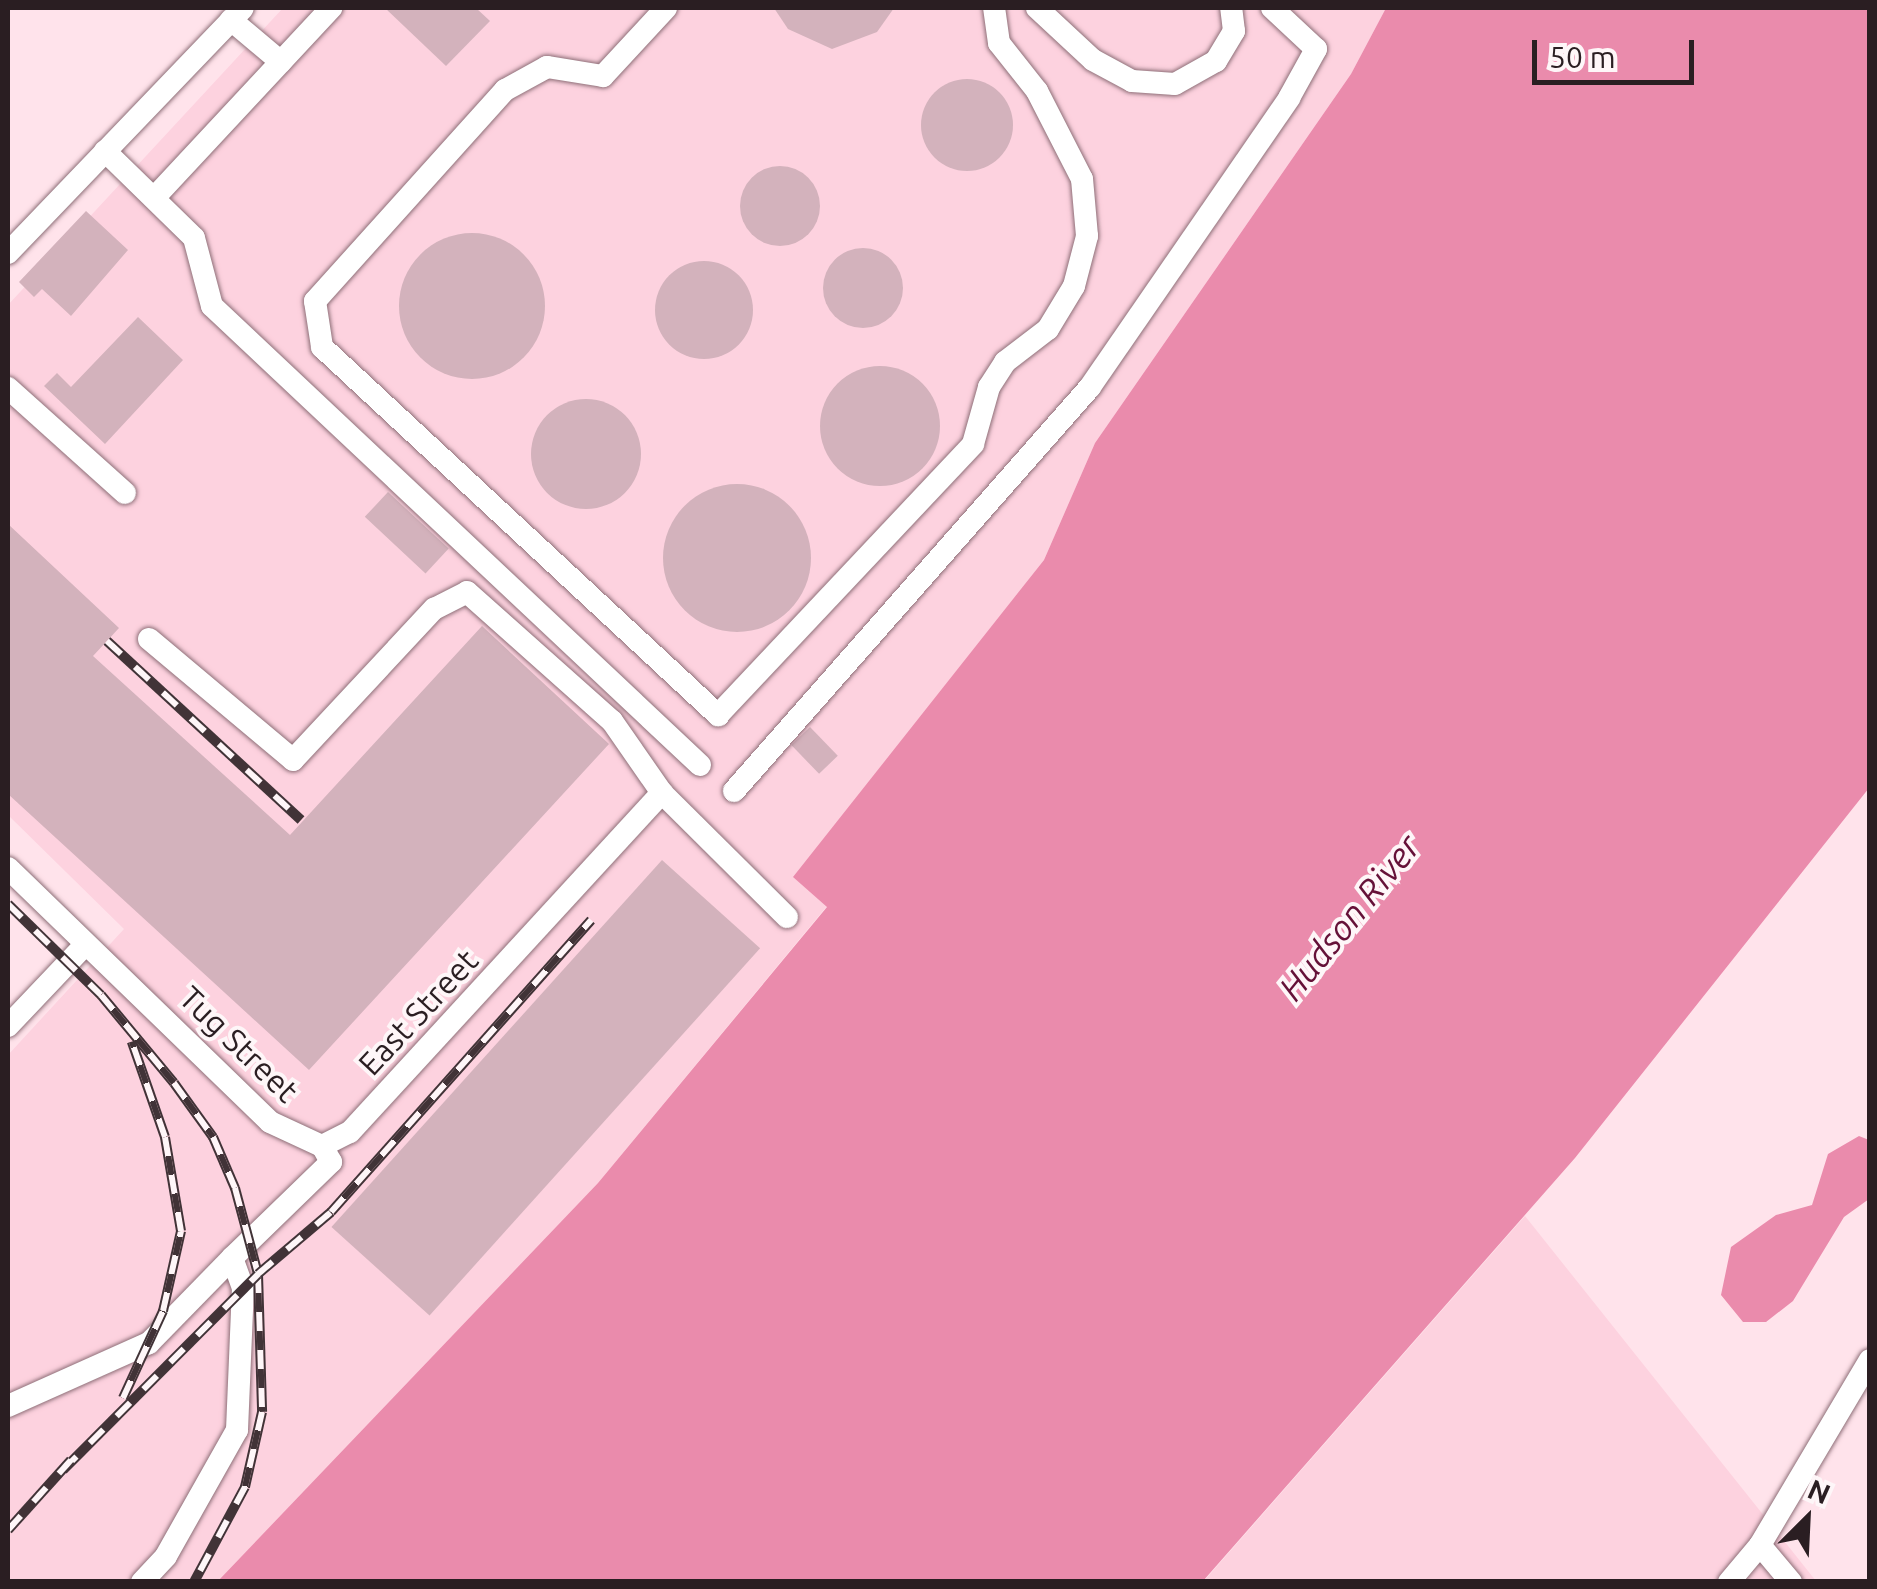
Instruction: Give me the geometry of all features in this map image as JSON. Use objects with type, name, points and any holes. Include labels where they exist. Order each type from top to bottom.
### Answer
[{"type":"street","points":[[154,198],[332,8]]},
{"type":"street","points":[[666,8],[604,76],[547,66],[505,90],[315,301],[322,346],[718,715],[973,444],[997,375],[1048,329],[1074,286],[1087,236],[1082,180],[1037,91],[998,42],[994,8]]},
{"type":"street","points":[[1037,8],[1094,60],[1132,81],[1175,84],[1216,61],[1234,31],[1231,8]]},
{"type":"street","points":[[734,790],[1090,387],[1289,98],[1316,49],[1272,8]]},
{"type":"street","points":[[8,253],[237,14],[281,62]]},
{"type":"street","points":[[106,151],[194,238],[212,306],[700,764]]},
{"type":"street","points":[[8,388],[125,493]]},
{"type":"street","points":[[149,639],[293,760],[434,608],[467,592],[612,722],[662,794],[787,917]]},
{"type":"street","name":"East Street","points":[[322,1146],[350,1132],[662,794]]},
{"type":"street","name":"Tug Street","points":[[8,868],[84,946],[134,989],[270,1122],[298,1140],[322,1146]]},
{"type":"street","points":[[8,1026],[84,946]]},
{"type":"street","points":[[8,1406],[149,1344],[331,1162],[322,1146]]},
{"type":"street","points":[[142,1582],[166,1556],[237,1430],[244,1288],[232,1258]]},
{"type":"street","points":[[1729,1582],[1760,1545],[1870,1360]]},
{"type":"street","points":[[1760,1545],[1791,1582]]},
{"type":"shaded area","points":[[283,8],[1386,8],[1351,74],[1095,443],[1044,560],[794,877],[827,906],[598,1183],[218,1581],[8,1581],[8,1055],[124,929],[8,815],[8,305]]},
{"type":"shaded area","points":[[1525,1216],[1816,1581],[1203,1582]]},
{"type":"water","name":"Hudson River","points":[[1386,8],[1869,8],[1869,788],[1575,1158],[1203,1581],[218,1581],[598,1183],[827,907],[793,877],[1044,560],[1095,443],[1351,74]]},
{"type":"water","points":[[1859,1136],[1869,1140],[1869,1199],[1844,1217],[1793,1301],[1766,1322],[1743,1322],[1721,1295],[1731,1247],[1776,1215],[1812,1205],[1828,1154]]},
{"type":"building","points":[[385,8],[476,8],[490,21],[446,66]]},
{"type":"building","points":[[774,8],[894,8],[877,32],[832,49],[788,29]]},
{"type":"building","points":[[967,79],[984,83],[999,93],[1009,108],[1013,125],[1009,142],[999,157],[984,167],[967,171],[950,167],[935,157],[925,142],[921,125],[925,108],[935,93],[950,83]]},
{"type":"building","points":[[780,166],[795,169],[808,178],[817,191],[817,221],[808,234],[795,243],[780,246],[765,243],[752,234],[743,221],[740,206],[743,191],[752,178],[765,169]]},
{"type":"building","points":[[86,211],[128,250],[71,316],[42,289],[34,297],[19,282]]},
{"type":"building","points":[[472,233],[500,238],[524,254],[540,278],[545,306],[540,334],[524,358],[500,374],[472,379],[444,374],[420,358],[404,334],[399,306],[404,278],[420,254],[444,238]]},
{"type":"building","points":[[863,248],[878,251],[891,260],[900,273],[900,303],[891,316],[878,325],[863,328],[848,325],[835,316],[826,303],[823,288],[826,273],[835,260],[848,251]]},
{"type":"building","points":[[694,261],[714,261],[739,275],[750,291],[750,329],[739,345],[714,359],[694,359],[677,351],[663,337],[655,320],[655,300],[663,283],[677,269]]},
{"type":"building","points":[[138,317],[183,360],[105,444],[44,386],[57,373],[71,387]]},
{"type":"building","points":[[880,366],[903,371],[922,384],[935,403],[940,426],[935,449],[922,468],[903,481],[880,486],[857,481],[838,468],[825,449],[820,426],[825,403],[838,384],[857,371]]},
{"type":"building","points":[[586,399],[607,404],[625,415],[636,433],[641,454],[636,475],[625,493],[607,504],[586,509],[565,504],[547,493],[536,475],[531,454],[536,433],[547,415],[565,404]]},
{"type":"building","points":[[737,484],[765,490],[789,506],[805,530],[811,558],[805,586],[789,610],[765,626],[737,632],[709,626],[685,610],[669,586],[663,558],[669,530],[685,506],[709,490]]},
{"type":"building","points":[[388,492],[449,549],[426,573],[365,517]]},
{"type":"building","points":[[8,524],[119,628],[93,656],[290,835],[482,626],[609,744],[309,1070],[8,794]]},
{"type":"building","points":[[810,727],[838,756],[819,774],[791,745]]},
{"type":"building","points":[[662,860],[760,948],[430,1315],[331,1227]]},
{"type":"railway","points":[[107,641],[301,820]]},
{"type":"railway","points":[[8,904],[101,995],[174,1083],[213,1137],[235,1188],[258,1274],[262,1412],[245,1487],[194,1582]]},
{"type":"railway","points":[[63,1470],[258,1274],[331,1212],[591,920]]},
{"type":"railway","points":[[123,1398],[163,1311],[181,1231],[165,1137],[132,1042]]},
{"type":"railway","points":[[8,1530],[71,1460]]}]
